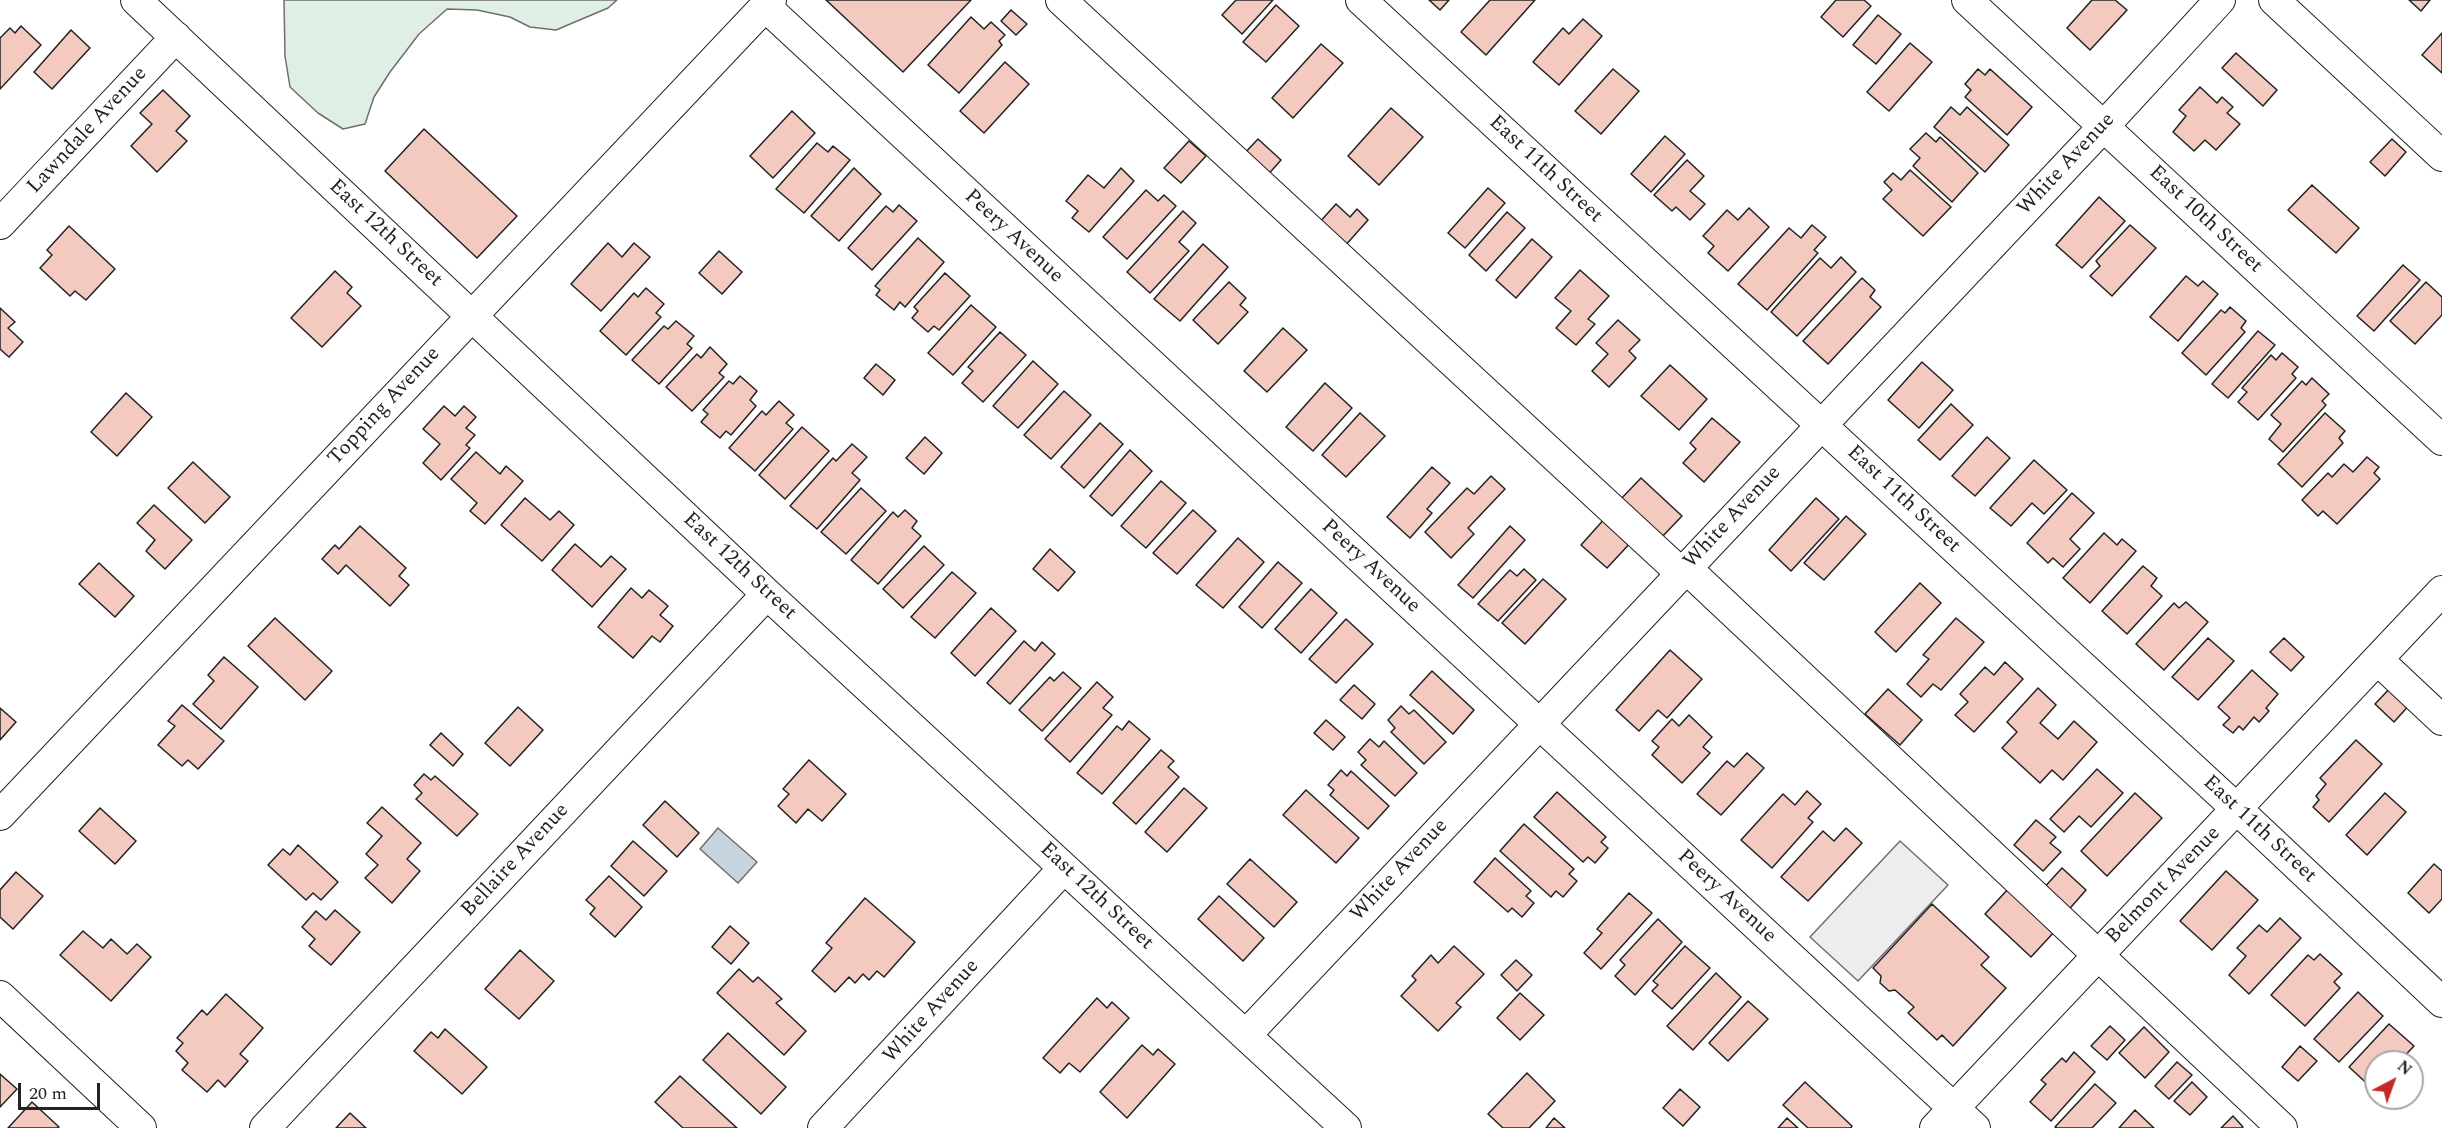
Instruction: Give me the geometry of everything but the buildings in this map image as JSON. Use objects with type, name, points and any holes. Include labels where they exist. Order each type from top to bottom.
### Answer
[{"type":"street","name":"East 12th Street","points":[[136,0],[767,594],[1346,1128]]},
{"type":"street","points":[[1061,0],[1684,571],[2282,1128]]},
{"type":"street","name":"East 11th Street","points":[[1361,0],[2238,810],[2442,1002]]},
{"type":"street","name":"East 10th Street","points":[[1967,0],[2442,440]]},
{"type":"street","name":"White Avenue","points":[[1246,1035],[1538,723],[2104,126],[2220,0]]},
{"type":"street","points":[[2274,0],[2442,156]]},
{"type":"street","name":"Topping Avenue","points":[[0,815],[768,3]]},
{"type":"street","name":"Peery Avenue","points":[[768,3],[1538,723],[1955,1122]]},
{"type":"street","name":"Lawndale Avenue","points":[[0,224],[176,37]]},
{"type":"street","name":"Belmont Avenue","points":[[1955,1122],[2097,957],[2442,591]]},
{"type":"street","name":"Bellaire Avenue","points":[[265,1128],[767,594]]},
{"type":"street","points":[[2378,660],[2442,720]]},
{"type":"street","name":"White Avenue","points":[[823,1128],[1064,868]]},
{"type":"street","points":[[0,996],[141,1128]]},
{"type":"green space","points":[[284,0],[617,0],[608,8],[556,30],[530,27],[510,17],[477,10],[447,9],[419,34],[390,72],[374,97],[365,124],[343,129],[318,113],[290,87],[285,56]]},
{"type":"shaded area","points":[[718,828],[757,862],[738,883],[700,849]]},
{"type":"shaded area","points":[[1900,841],[1948,885],[1858,981],[1810,937]]}]
